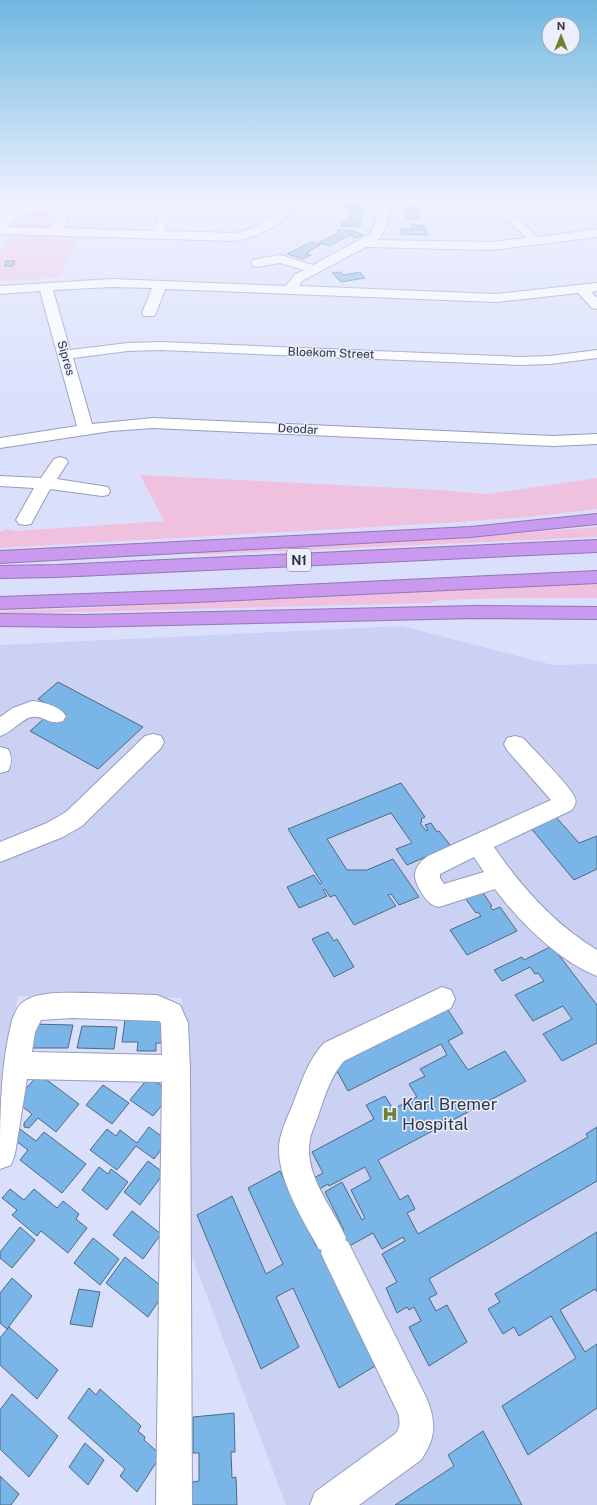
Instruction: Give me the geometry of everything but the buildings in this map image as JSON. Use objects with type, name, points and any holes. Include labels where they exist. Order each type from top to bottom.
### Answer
[{"type":"highway","points":[[0,557],[462,532],[597,519]]},
{"type":"highway","name":"N1","points":[[0,572],[57,571],[597,546]]},
{"type":"highway","name":"N1","points":[[0,603],[196,596],[597,577]]},
{"type":"highway","points":[[0,620],[83,621],[475,612],[597,613]]},
{"type":"street","points":[[292,290],[293,284],[296,280],[314,269]]},
{"type":"street","points":[[0,290],[106,283],[496,298],[597,287]]},
{"type":"street","points":[[149,313],[160,285]]},
{"type":"street","name":"Sipres","points":[[45,286],[66,355],[86,430]]},
{"type":"street","points":[[581,289],[597,305]]},
{"type":"street","name":"Bloekom Street","points":[[66,355],[128,347],[156,346],[520,361],[550,360],[597,354]]},
{"type":"street","name":"Deodar","points":[[0,443],[131,424],[165,423],[553,441],[597,439]]},
{"type":"street","points":[[25,520],[46,482],[60,462]]},
{"type":"street","points":[[0,481],[46,482],[102,491]]},
{"type":"street","points":[[0,728],[23,712],[33,708],[43,710],[55,716]]},
{"type":"street","points":[[0,852],[55,830],[74,819],[153,742]]},
{"type":"street","points":[[501,877],[439,896],[430,884],[427,874],[432,866],[564,804],[564,798],[515,744]]},
{"type":"street","points":[[0,755],[0,765]]},
{"type":"street","points":[[478,844],[517,898],[538,920],[562,940],[597,964]]},
{"type":"street","points":[[328,1505],[408,1447],[414,1440],[417,1431],[417,1420],[414,1409],[303,1183],[298,1170],[294,1148],[295,1139],[321,1069],[328,1057],[334,1052],[442,999]]},
{"type":"street","points":[[0,1154],[21,1032],[28,1015],[33,1010],[47,1006],[157,1008],[167,1010],[172,1014],[174,1019],[176,1069],[174,1505]]},
{"type":"street","points":[[15,1065],[176,1069]]},
{"type":"shaded area","points":[[0,269],[63,269],[58,278],[0,281]]},
{"type":"shaded area","points":[[140,475],[440,490],[487,494],[597,478],[597,509],[529,517],[444,523],[0,548],[0,532],[6,529],[16,531],[164,521]]},
{"type":"shaded area","points":[[597,527],[597,537],[195,555],[195,552],[464,538]]},
{"type":"shaded area","points":[[597,583],[597,598],[508,598],[442,600],[429,603],[0,614],[0,611]]},
{"type":"shaded area","name":"Karl Bremer Hospital","points":[[402,626],[553,665],[597,664],[597,1505],[286,1505],[182,1230],[182,998],[18,996],[0,1100],[0,645]]},
{"type":"place","name":"Karl Bremer Hospital","points":[[390,1114]]}]
